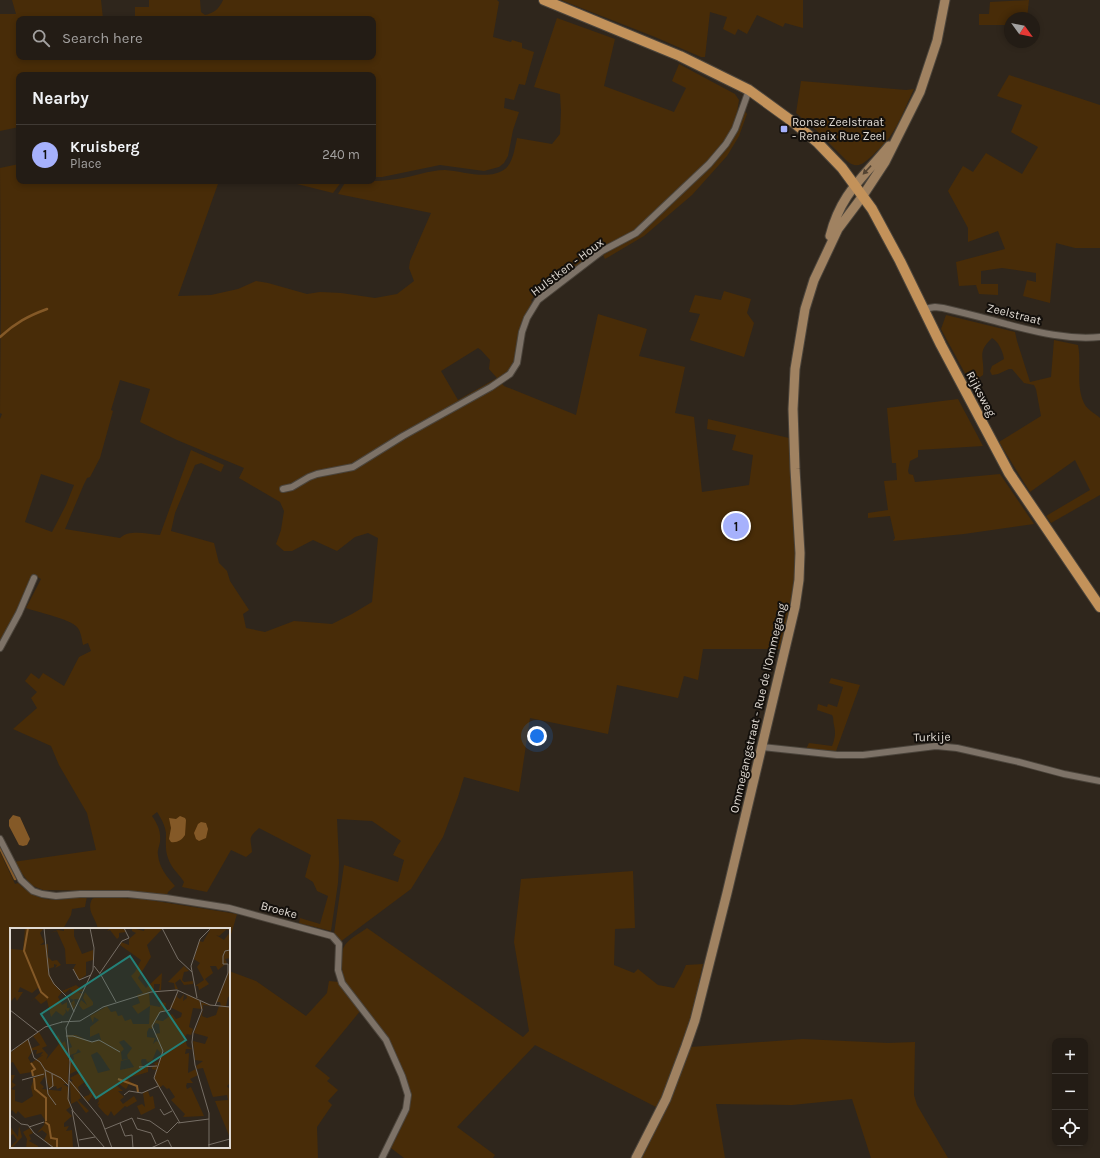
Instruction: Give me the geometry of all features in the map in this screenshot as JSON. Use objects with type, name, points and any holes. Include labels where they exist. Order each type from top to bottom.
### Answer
[{"type":"main road","name":"Rijksweg","points":[[544,0],[680,56],[749,90],[818,142],[842,168],[873,212],[900,261],[923,309],[990,438],[1010,473],[1100,607]]},
{"type":"main road","points":[[899,134],[920,92],[929,67],[937,41],[945,0]]},
{"type":"main road","name":"Ommegangstraat - Rue de l'Ommegang","points":[[827,251],[834,220],[842,204],[854,185],[899,134]]},
{"type":"main road","name":"Ommegangstraat - Rue de l'Ommegang","points":[[636,1158],[666,1099],[690,1035],[716,937],[795,607],[799,580],[800,553],[793,423],[795,369],[807,302],[814,280],[838,230],[885,162],[899,134]]},
{"type":"street","name":"Hulstken - Houx","points":[[283,489],[292,488],[309,477],[317,474],[353,467],[510,374],[517,363],[522,332],[527,318],[538,300],[602,251],[636,233],[709,164],[722,149],[735,129],[749,90]]},
{"type":"street","name":"Zeelstraat","points":[[923,309],[935,307],[943,308],[1038,332],[1067,337],[1100,337]]},
{"type":"street","points":[[0,648],[19,613],[34,578]]},
{"type":"street","name":"Turkije","points":[[762,747],[837,755],[863,755],[936,746],[957,748],[1064,774],[1100,781]]},
{"type":"street","name":"Broeke","points":[[0,839],[21,880],[28,887],[38,893],[56,896],[128,894],[182,900],[229,908],[332,936],[337,941],[339,947],[338,970],[342,984],[386,1040],[402,1076],[408,1095],[406,1109],[382,1158]]},
{"type":"shaded area","points":[[12,0],[101,0],[103,16],[16,16],[16,60],[376,60],[376,16],[135,16],[135,7],[149,7],[149,0],[200,0],[201,12],[205,15],[216,10],[223,0],[497,0],[499,2],[493,37],[511,42],[512,40],[522,43],[522,48],[534,52],[525,85],[519,84],[514,100],[505,98],[504,108],[519,112],[513,130],[508,156],[504,163],[499,167],[484,171],[440,165],[376,177],[376,72],[16,72],[16,128],[0,131],[0,14],[16,14]]},
{"type":"shaded area","points":[[561,0],[803,0],[803,28],[785,23],[783,27],[757,15],[747,34],[738,29],[735,35],[723,29],[727,17],[710,12],[705,57],[701,57]]},
{"type":"shaded area","points":[[1029,0],[1028,12],[1004,12],[1004,25],[979,25],[979,14],[989,14],[990,2]]},
{"type":"shaded area","points":[[557,18],[615,39],[604,86],[674,112],[686,88],[672,81],[679,64],[735,94],[739,100],[736,119],[729,133],[714,155],[662,206],[636,230],[597,251],[546,291],[543,287],[531,300],[532,302],[521,324],[514,364],[500,381],[504,386],[576,415],[598,314],[647,329],[639,356],[685,367],[675,413],[694,417],[702,492],[749,485],[753,455],[732,450],[736,435],[707,429],[708,419],[789,438],[795,556],[793,596],[781,649],[703,649],[698,680],[684,676],[678,698],[617,685],[608,734],[530,718],[519,792],[464,777],[443,837],[411,889],[340,942],[334,934],[344,865],[398,882],[404,860],[393,855],[401,841],[372,821],[337,819],[339,863],[338,883],[331,931],[299,923],[300,918],[320,924],[328,896],[317,891],[313,882],[305,877],[311,855],[259,828],[251,837],[252,852],[246,857],[231,850],[207,892],[182,887],[184,882],[169,862],[166,849],[166,833],[163,822],[157,812],[152,816],[160,835],[158,852],[160,864],[164,872],[175,886],[168,892],[167,895],[122,891],[43,890],[31,885],[13,862],[96,850],[87,813],[59,765],[51,746],[13,729],[37,708],[31,698],[37,692],[25,681],[31,673],[39,679],[43,673],[64,686],[79,657],[91,651],[88,643],[83,645],[79,631],[73,624],[68,621],[26,608],[41,579],[34,575],[0,644],[0,419],[2,414],[0,413],[0,168],[16,165],[16,184],[218,184],[178,296],[211,295],[238,289],[256,281],[307,294],[320,292],[341,293],[375,298],[397,294],[414,281],[409,268],[410,261],[431,213],[338,194],[344,184],[376,184],[376,181],[403,178],[439,170],[484,175],[499,173],[510,163],[517,138],[552,144],[560,134],[560,94],[534,87]],"holes":[[[478,348],[490,360],[489,369],[497,378],[458,400],[441,371]],[[120,380],[150,389],[140,422],[177,440],[244,468],[239,478],[280,502],[284,511],[281,530],[276,544],[284,551],[292,551],[313,540],[337,551],[355,537],[368,533],[378,538],[372,602],[332,624],[294,621],[265,632],[246,628],[243,614],[249,610],[230,581],[227,571],[219,563],[214,543],[171,531],[175,513],[195,465],[201,463],[221,472],[224,465],[191,450],[160,535],[133,533],[124,535],[120,538],[65,529],[84,484],[87,478],[90,477],[100,458],[113,411],[111,410]],[[41,474],[74,485],[66,505],[52,532],[25,522]]]},
{"type":"shaded area","points":[[1009,75],[1100,105],[1100,248],[1075,248],[1056,243],[1050,303],[1023,296],[1027,280],[1036,282],[1036,273],[1002,268],[981,271],[981,284],[998,284],[998,295],[979,294],[976,285],[959,286],[956,262],[1005,249],[998,231],[968,242],[968,228],[948,191],[963,166],[973,172],[986,153],[1022,174],[1038,147],[1011,132],[1022,105],[997,96]]},
{"type":"shaded area","points":[[801,81],[906,90],[914,89],[897,125],[889,138],[867,161],[854,165],[847,161],[816,130],[796,113]]},
{"type":"shaded area","points":[[744,110],[747,114],[739,136],[727,156],[692,195],[644,236],[605,259],[603,255],[641,233],[723,153],[730,143]]},
{"type":"shaded area","points":[[297,184],[340,184],[333,193]]},
{"type":"shaded area","points":[[724,291],[751,299],[747,313],[754,323],[744,357],[690,340],[700,314],[689,312],[695,295],[721,300]]},
{"type":"shaded area","points":[[946,315],[1015,332],[1030,382],[1051,377],[1054,340],[1078,345],[1079,383],[1082,398],[1086,407],[1100,418],[1100,495],[1051,523],[1046,516],[1090,490],[1075,460],[1030,492],[999,442],[1041,416],[1036,389],[1034,385],[1024,383],[1012,369],[992,375],[990,371],[992,366],[1004,359],[1000,347],[992,338],[984,348],[982,355],[983,375],[977,379],[967,377],[941,329]]},
{"type":"shaded area","points":[[958,399],[983,446],[918,450],[918,457],[910,461],[908,471],[909,474],[913,475],[915,482],[1000,474],[1034,524],[964,534],[893,541],[895,538],[890,516],[868,518],[868,513],[888,510],[884,481],[897,480],[896,463],[892,463],[887,408]]},
{"type":"shaded area","points":[[831,678],[860,685],[836,751],[806,749],[809,743],[832,746],[835,733],[833,716],[817,710],[818,704],[827,707],[828,704],[837,707],[843,687],[829,683]]},
{"type":"shaded area","points":[[13,815],[20,817],[30,839],[27,845],[19,845],[9,826],[9,820]]},
{"type":"shaded area","points":[[180,816],[186,820],[185,835],[179,841],[171,842],[169,839],[171,828],[169,818],[176,819]]},
{"type":"shaded area","points":[[201,822],[206,823],[208,829],[206,838],[199,841],[196,839],[194,833],[198,824]]},
{"type":"shaded area","points":[[0,852],[15,884],[18,883],[35,895],[50,900],[87,896],[85,907],[72,909],[71,915],[64,928],[10,928],[10,1148],[230,1148],[230,971],[256,981],[306,1016],[327,993],[329,981],[339,982],[361,1010],[315,1066],[330,1078],[327,1081],[338,1090],[328,1101],[332,1105],[317,1127],[318,1158],[0,1158]]},
{"type":"shaded area","points":[[633,871],[635,928],[615,929],[614,965],[634,973],[638,969],[658,985],[674,988],[686,965],[703,964],[699,982],[702,983],[691,1025],[658,1108],[535,1045],[457,1127],[495,1155],[493,1158],[404,1158],[391,1148],[407,1114],[410,1092],[389,1040],[346,983],[342,970],[341,955],[348,941],[367,928],[523,1037],[529,1031],[514,942],[521,879]]},
{"type":"shaded area","points":[[96,897],[143,899],[237,914],[230,938],[230,928],[98,928],[90,907],[92,899]]},
{"type":"shaded area","points":[[803,1039],[888,1043],[915,1042],[914,1095],[917,1105],[948,1158],[871,1158],[852,1099],[792,1105],[716,1104],[725,1158],[640,1158],[671,1096],[690,1047]]},
{"type":"waterway","points":[[0,337],[22,320],[47,309]]},
{"type":"waterway","points":[[0,848],[15,879]]},
{"type":"place","name":"Ronse Zeelstraat - Renaix Rue Zeel","points":[[784,129]]},
{"type":"place","name":"Kruisberg","points":[[736,526]]}]
